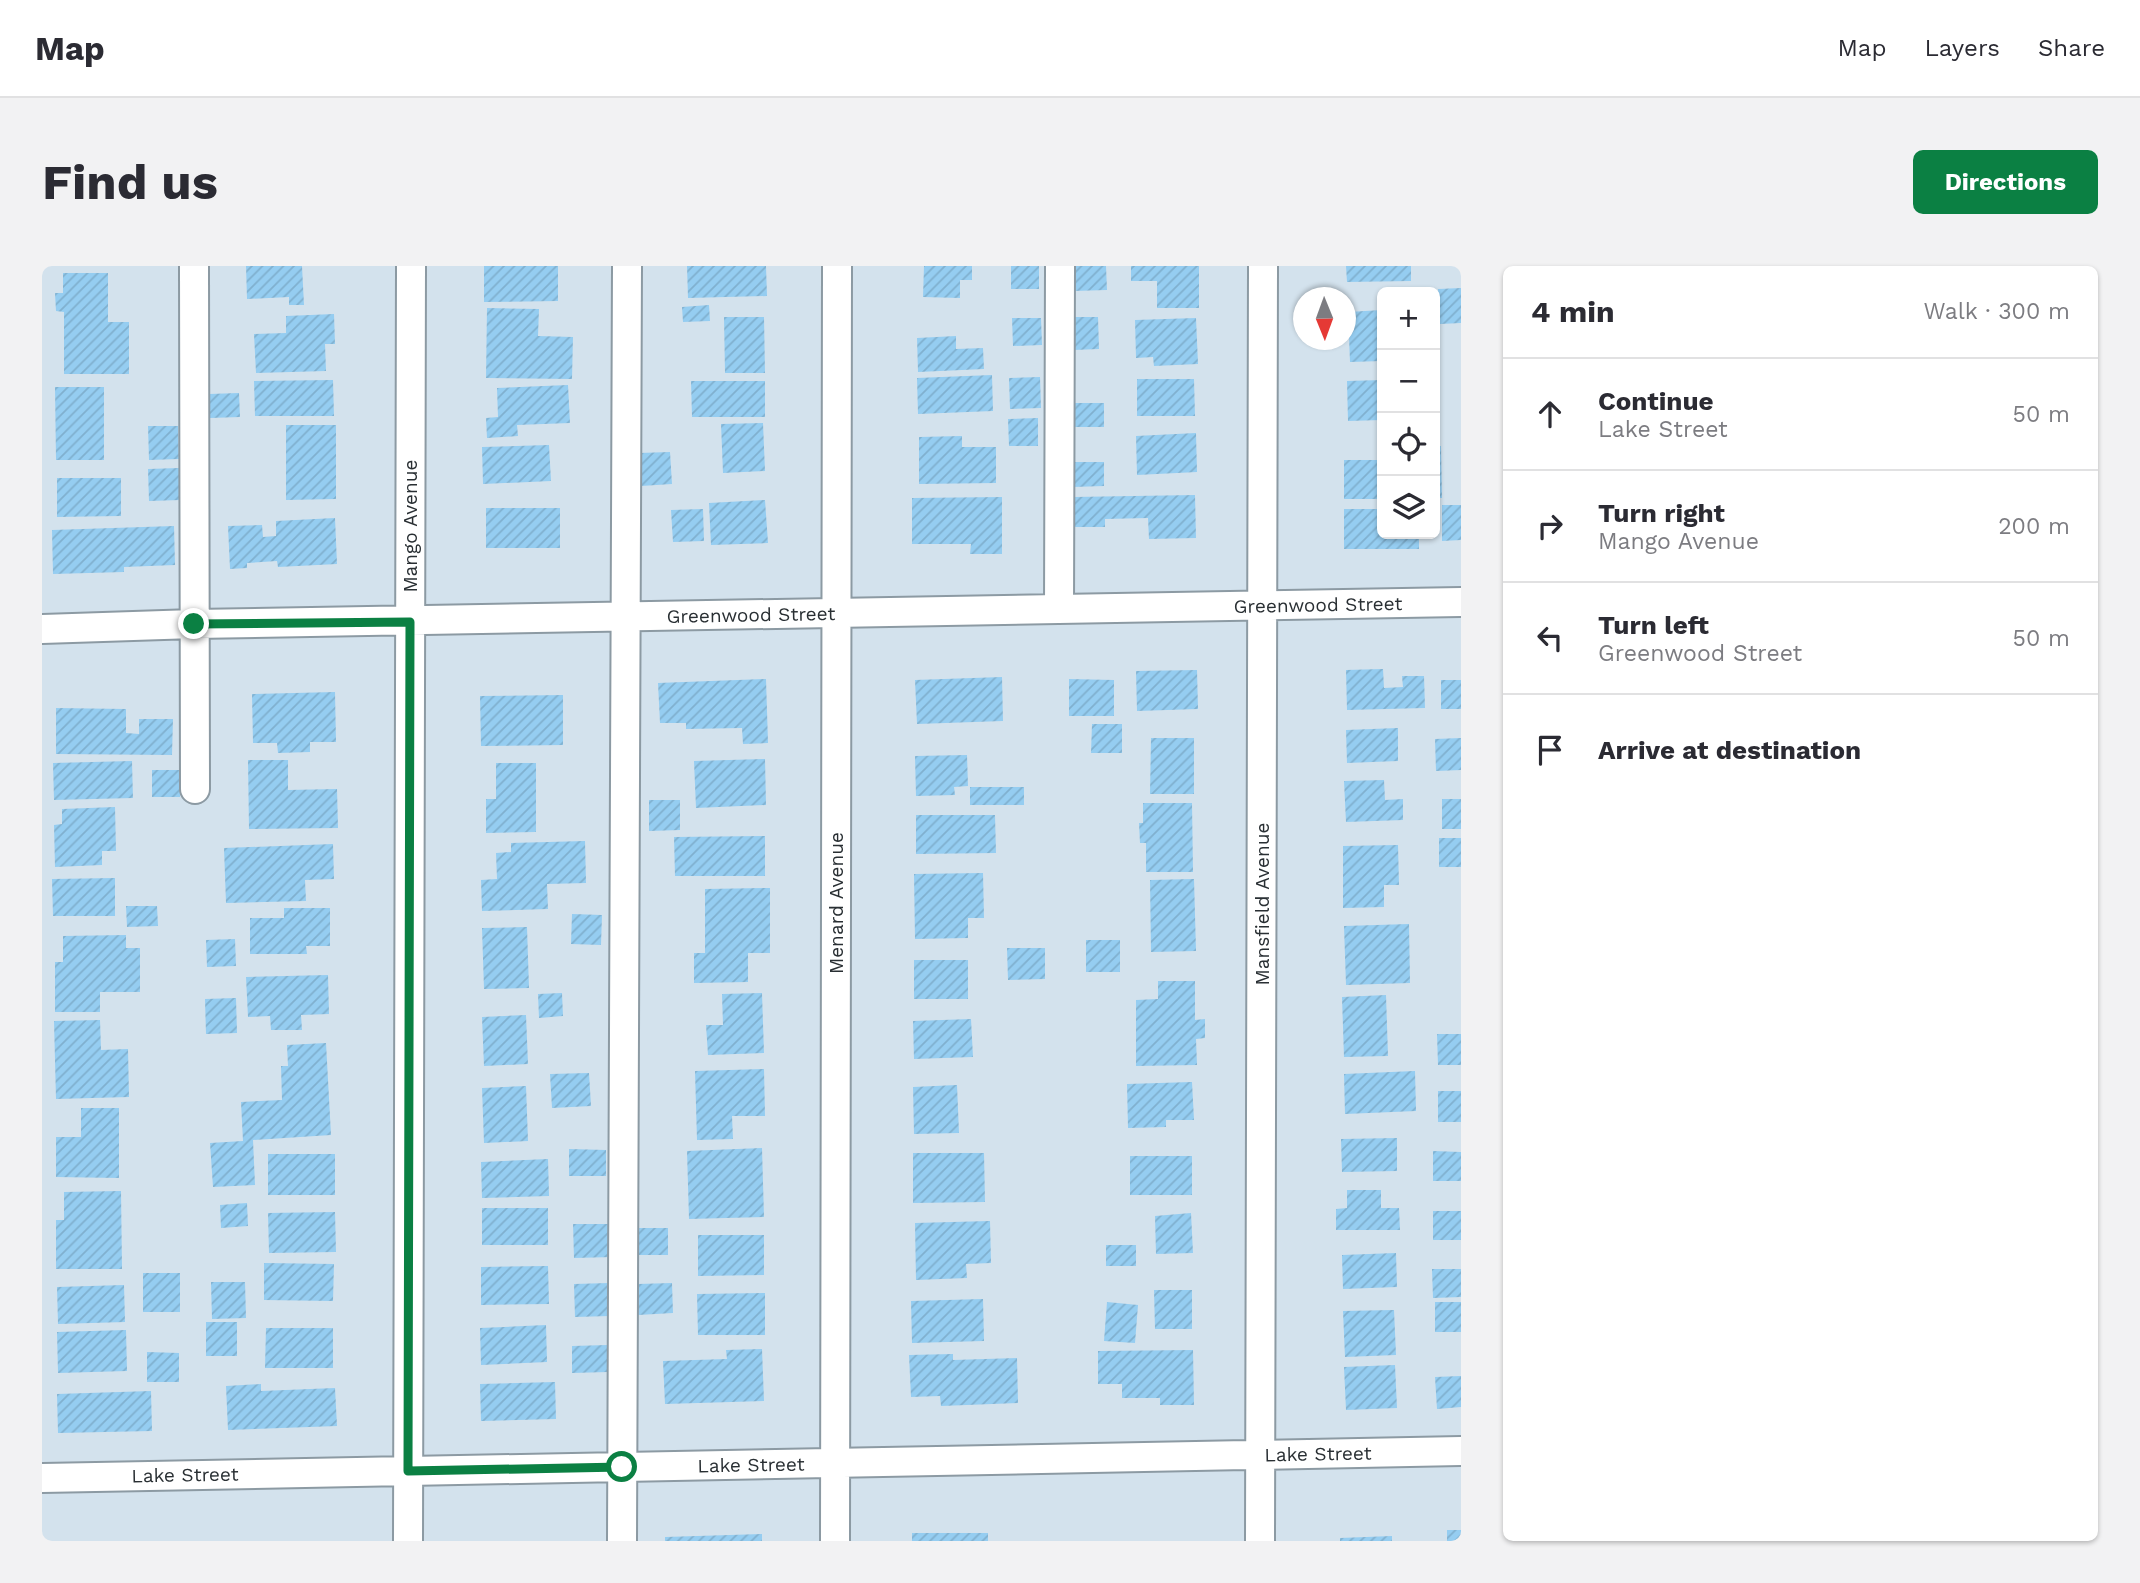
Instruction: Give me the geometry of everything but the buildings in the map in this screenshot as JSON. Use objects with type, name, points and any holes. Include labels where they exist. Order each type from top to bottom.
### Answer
[{"type":"street","points":[[194,266],[195,789]]},
{"type":"street","name":"Mango Avenue","points":[[408,1541],[411,266]]},
{"type":"street","points":[[622,1541],[627,266]]},
{"type":"street","name":"Menard Avenue","points":[[835,1541],[837,266]]},
{"type":"street","points":[[1059,610],[1060,266]]},
{"type":"street","name":"Mansfield Avenue","points":[[1260,1541],[1263,266]]},
{"type":"street","name":"Greenwood Street","points":[[42,629],[194,624],[1461,602]]},
{"type":"street","name":"Lake Street","points":[[42,1478],[1461,1451]]},
{"type":"route","points":[[194,624],[410,622],[408,1471],[622,1467]]}]
